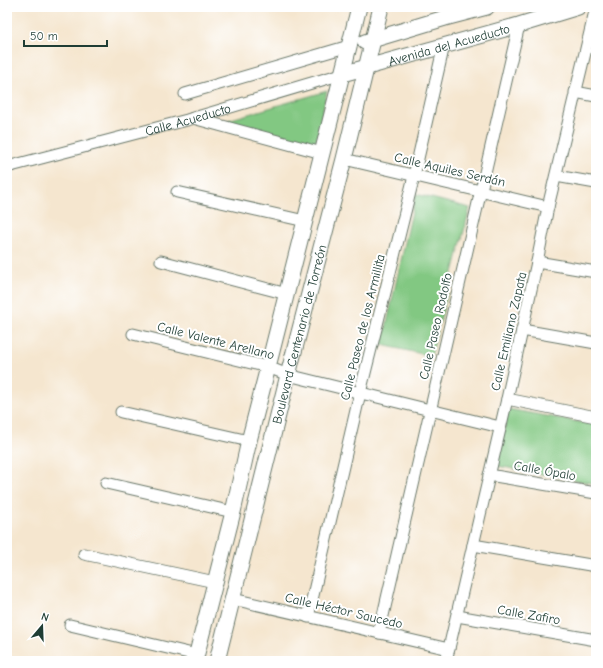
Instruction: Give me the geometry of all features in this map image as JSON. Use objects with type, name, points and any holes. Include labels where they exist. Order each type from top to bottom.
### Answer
[{"type":"street","name":"Boulevard Centenario de Torreón","points":[[217,661],[233,599],[277,371],[287,294],[359,7]]},
{"type":"street","name":"Boulevard Centenario de Torreón","points":[[196,658],[233,512],[249,441],[277,371],[344,159],[381,7]]},
{"type":"street","name":"Avenida del Acueducto","points":[[373,40],[446,12],[487,7]]},
{"type":"street","name":"Avenida del Acueducto","points":[[367,67],[578,7]]},
{"type":"street","name":"Calle Emiliano Zapata","points":[[446,661],[507,399],[548,207],[596,9]]},
{"type":"street","name":"Calle Paseo Rodolfo","points":[[379,633],[519,25]]},
{"type":"street","name":"Calle Acueducto","points":[[185,94],[373,40]]},
{"type":"street","name":"Calle Paseo de los Armillita","points":[[308,617],[360,393],[414,176],[444,45]]},
{"type":"street","name":"Calle Acueducto","points":[[7,167],[193,118],[367,67]]},
{"type":"street","points":[[575,92],[596,96]]},
{"type":"street","points":[[193,118],[322,153]]},
{"type":"street","name":"Calle Aquiles Serdán","points":[[344,159],[548,207]]},
{"type":"street","points":[[556,176],[596,182]]},
{"type":"street","points":[[176,192],[303,226],[309,237],[277,371]]},
{"type":"street","points":[[161,262],[287,294]]},
{"type":"street","points":[[537,262],[596,272]]},
{"type":"street","points":[[522,330],[596,343]]},
{"type":"street","name":"Calle Valente Arellano","points":[[133,334],[360,393],[500,427]]},
{"type":"street","points":[[507,399],[596,417]]},
{"type":"street","points":[[122,412],[249,441]]},
{"type":"street","name":"Calle Ópalo","points":[[489,475],[596,493]]},
{"type":"street","points":[[106,484],[233,512]]},
{"type":"street","points":[[473,545],[596,566]]},
{"type":"street","points":[[84,554],[215,582]]},
{"type":"street","name":"Calle Héctor Saucedo","points":[[233,599],[449,649]]},
{"type":"street","name":"Calle Zafiro","points":[[457,616],[596,640]]},
{"type":"street","points":[[70,625],[196,658]]},
{"type":"green space","points":[[327,91],[315,147],[231,125],[228,120]]},
{"type":"green space","points":[[416,194],[470,208],[431,356],[382,345]]},
{"type":"green space","points":[[508,409],[596,425],[596,484],[498,466]]}]
